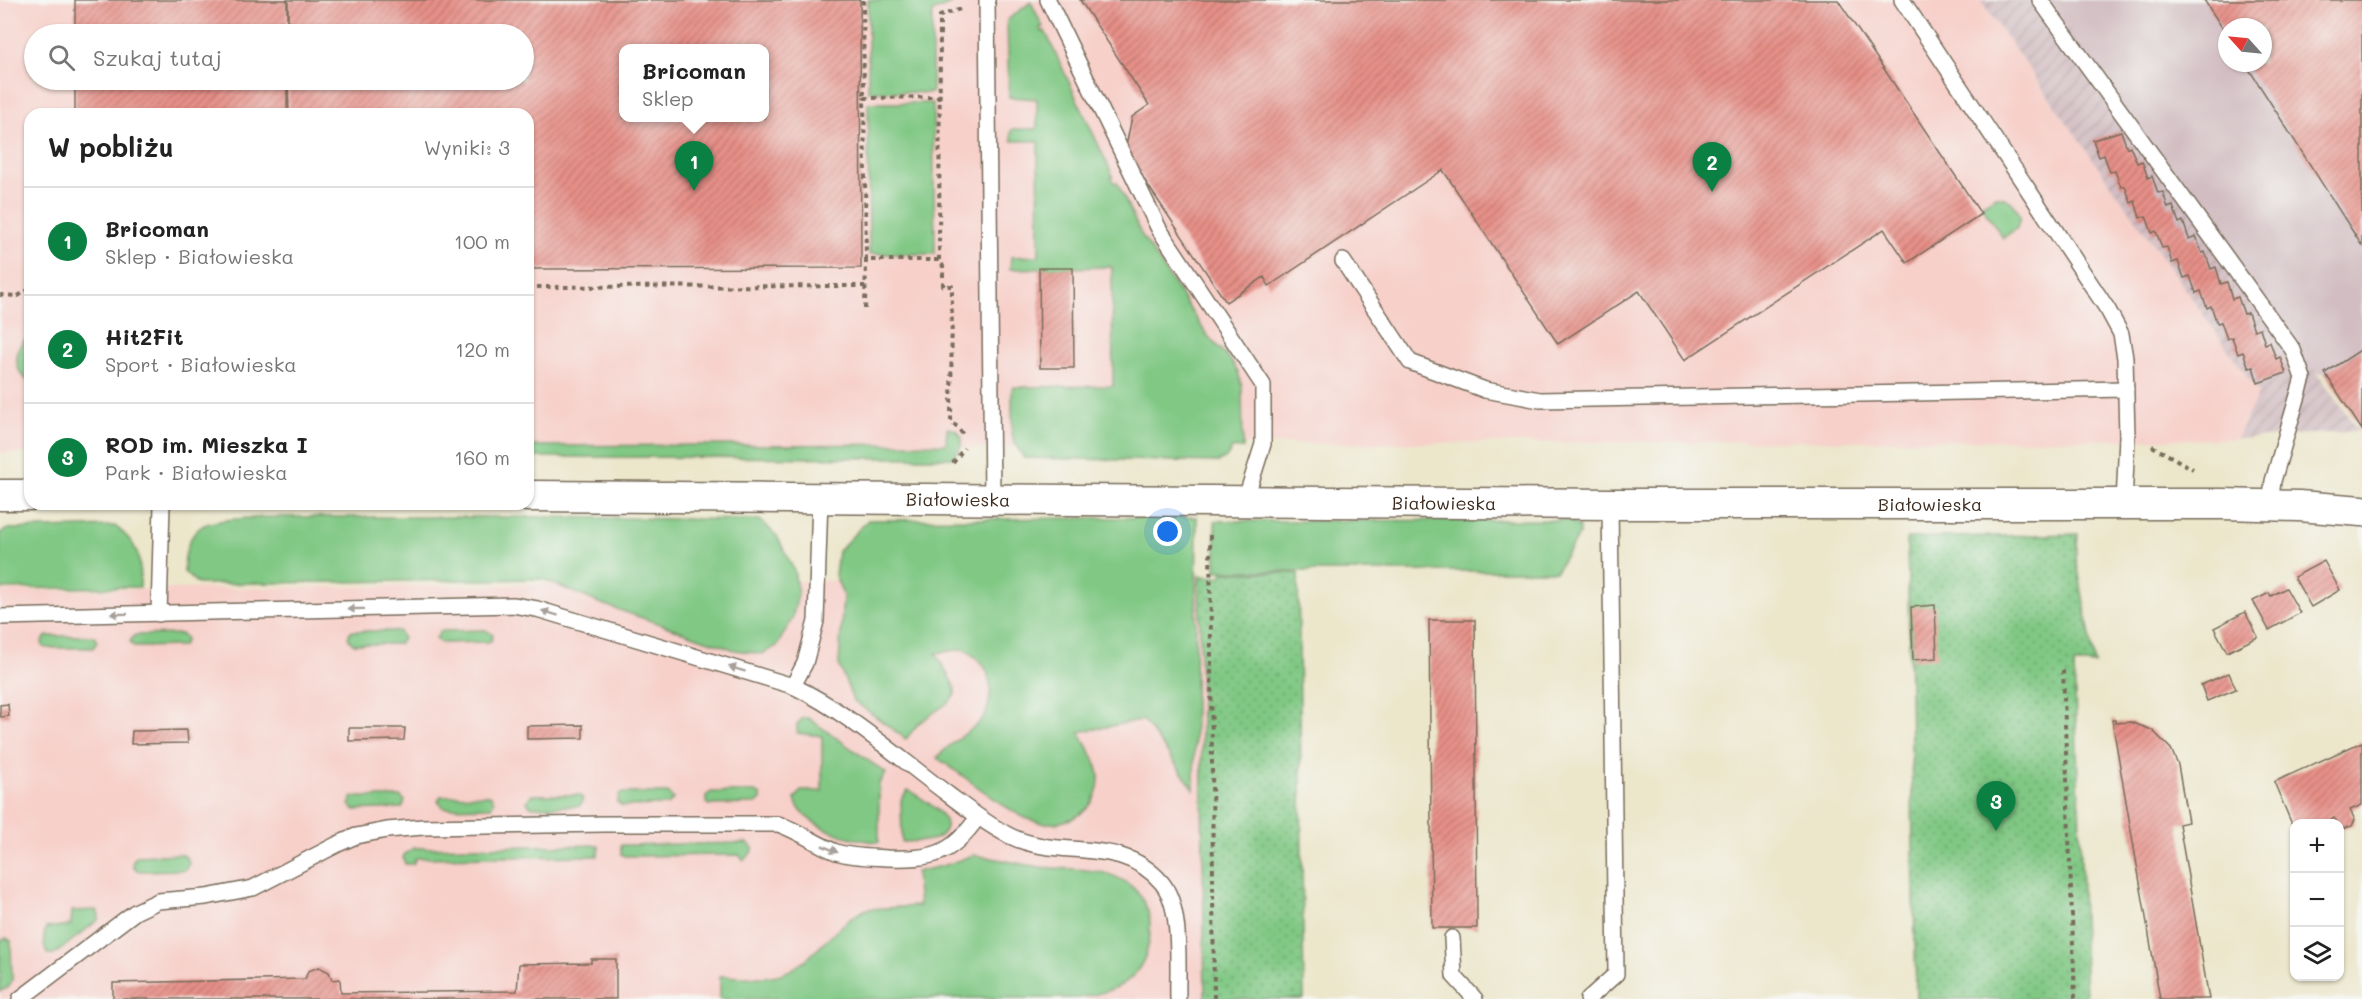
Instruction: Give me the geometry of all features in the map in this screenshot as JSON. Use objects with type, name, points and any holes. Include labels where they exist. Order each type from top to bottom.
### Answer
[{"type":"street","points":[[0,495],[24,495]]},
{"type":"street","name":"Białowieska","points":[[534,496],[1610,504],[2270,505],[2362,511]]},
{"type":"lane","points":[[1048,0],[1159,229],[1263,385],[1263,444],[1245,501]]},
{"type":"lane","points":[[1902,0],[2108,310],[2121,334],[2125,358],[2127,429],[2124,505]]},
{"type":"lane","points":[[2040,0],[2293,350],[2303,378],[2273,481],[2270,505]]},
{"type":"lane","points":[[987,3],[992,498]]},
{"type":"lane","points":[[1343,261],[1410,362],[1485,390],[1540,400],[2126,389]]},
{"type":"lane","points":[[793,686],[805,663],[816,621],[820,498]]},
{"type":"lane","points":[[1588,999],[1616,974],[1610,504]]},
{"type":"lane","points":[[159,614],[162,510]]},
{"type":"lane","points":[[0,617],[513,605],[537,609],[793,686],[827,705],[978,817],[1012,837],[1050,847],[1111,852],[1137,861],[1163,884],[1173,906],[1176,928],[1178,999]]},
{"type":"lane","points":[[20,999],[135,912],[149,904],[168,899],[206,897],[253,888],[338,844],[366,833],[423,827],[778,824],[846,855],[919,858],[947,849],[958,842],[978,817]]},
{"type":"lane","points":[[1452,938],[1454,976],[1474,999]]},
{"type":"path","points":[[863,0],[865,309]]},
{"type":"path","points":[[942,463],[954,464],[964,449],[965,440],[958,426],[951,423],[952,286],[943,286],[943,266],[939,260],[940,16],[987,3]]},
{"type":"path","points":[[864,98],[940,97]]},
{"type":"path","points":[[866,260],[939,260]]},
{"type":"path","points":[[534,287],[866,286]]},
{"type":"path","points":[[0,295],[18,296],[24,292]]},
{"type":"path","points":[[2127,429],[2160,452],[2200,473]]},
{"type":"path","points":[[1209,501],[1214,999]]},
{"type":"path","points":[[2063,670],[2075,999]]},
{"type":"shaded area","points":[[0,0],[1980,0],[2259,393],[2236,439],[1231,444],[534,454],[534,108],[24,108],[24,453],[0,453]]},
{"type":"shaded area","points":[[1980,0],[2049,0],[2359,431],[2236,439],[2259,393]]},
{"type":"shaded area","points":[[2049,0],[2362,0],[2362,429],[2325,373],[2316,372]]},
{"type":"shaded area","points":[[1199,576],[1205,999],[0,999],[0,591]]},
{"type":"green space","points":[[868,0],[960,0],[932,12],[932,93],[868,91]]},
{"type":"green space","points":[[1031,2],[1043,27],[1040,28],[1042,32],[1045,31],[1113,176],[1111,178],[1114,183],[1117,182],[1141,234],[1207,335],[1232,362],[1238,372],[1242,387],[1243,448],[1232,449],[1226,458],[1219,462],[1024,458],[1014,442],[1012,388],[1113,386],[1112,267],[1010,269],[1011,257],[1039,256],[1038,141],[1012,141],[1011,131],[1013,129],[1037,129],[1037,99],[1009,97],[1007,20]]},
{"type":"green space","points":[[868,103],[933,103],[935,254],[869,254]]},
{"type":"green space","points":[[1996,196],[2011,202],[2020,216],[2017,228],[2003,238],[1981,205]]},
{"type":"green space","points":[[24,341],[24,377],[20,372],[17,359],[20,346]]},
{"type":"green space","points":[[947,428],[956,430],[962,437],[961,446],[953,458],[534,457],[534,446],[946,444]]},
{"type":"green space","points":[[296,517],[760,520],[777,536],[794,570],[798,594],[792,619],[777,646],[762,654],[735,650],[599,603],[543,579],[198,584],[184,572],[187,547],[196,531],[211,523],[228,520]]},
{"type":"green space","points":[[1197,517],[1194,789],[1143,720],[1079,732],[1094,758],[1099,775],[1096,794],[1091,804],[1080,815],[1053,823],[1042,823],[1020,816],[937,758],[980,722],[989,703],[990,688],[984,665],[964,649],[936,653],[955,688],[955,695],[949,702],[919,723],[906,739],[853,700],[839,665],[843,595],[835,575],[838,551],[868,520]]},
{"type":"green space","points":[[1568,520],[1579,527],[1580,533],[1556,571],[1216,571],[1215,521]]},
{"type":"green space","points":[[115,526],[129,539],[137,552],[140,587],[0,589],[0,533],[8,529]]},
{"type":"green space","points":[[2078,534],[2076,558],[2095,664],[2074,664],[2086,999],[1916,999],[1907,538]]},
{"type":"green space","points":[[1223,572],[1298,573],[1304,999],[1205,999],[1199,576],[1221,577]]},
{"type":"green space","points":[[486,630],[493,635],[491,641],[488,642],[442,643],[436,639],[440,631]]},
{"type":"green space","points":[[399,631],[403,639],[399,644],[353,644],[348,638],[350,632]]},
{"type":"green space","points":[[181,634],[186,639],[183,646],[136,647],[130,641],[135,635]]},
{"type":"green space","points":[[47,636],[94,636],[97,642],[93,648],[46,648],[43,647],[42,641]]},
{"type":"green space","points":[[803,718],[808,718],[886,773],[879,783],[879,842],[856,839],[830,831],[807,817],[800,809],[795,799],[801,791],[822,791],[822,736],[797,733],[797,724]]},
{"type":"green space","points":[[908,790],[928,802],[941,814],[946,827],[939,837],[927,841],[902,842],[901,800]]},
{"type":"green space","points":[[711,792],[755,792],[761,795],[761,800],[756,804],[709,805],[706,803],[706,796]]},
{"type":"green space","points":[[620,793],[668,793],[673,799],[668,805],[622,806],[617,802]]},
{"type":"green space","points":[[490,795],[494,801],[491,807],[444,808],[438,801],[441,796]]},
{"type":"green space","points":[[531,795],[580,795],[583,799],[580,806],[533,807],[527,801]]},
{"type":"green space","points":[[353,797],[401,797],[405,801],[402,808],[355,810],[349,805]]},
{"type":"green space","points":[[748,843],[753,851],[744,860],[739,855],[625,856],[621,854],[621,845]]},
{"type":"green space","points":[[599,846],[598,856],[416,858],[413,864],[405,864],[403,858],[413,848]]},
{"type":"green space","points":[[182,854],[188,859],[189,864],[185,870],[138,871],[133,866],[133,861],[137,856]]},
{"type":"green space","points":[[973,855],[1040,867],[1080,869],[1103,873],[1118,878],[1130,886],[1147,907],[1150,921],[1150,937],[1146,954],[1135,974],[1128,981],[1110,990],[1078,998],[720,999],[720,976],[759,977],[786,972],[810,956],[854,916],[867,909],[919,906],[916,872],[946,865]]},
{"type":"green space","points":[[97,910],[98,920],[55,954],[48,954],[44,942],[46,928],[71,925],[72,911]]},
{"type":"green space","points":[[6,938],[11,941],[12,980],[8,988],[0,991],[0,942]]},
{"type":"building","points":[[75,0],[287,0],[287,24],[75,24]]},
{"type":"building","points":[[288,0],[860,0],[861,268],[534,269],[534,108],[289,108],[288,90],[534,90],[534,24],[288,24]]},
{"type":"building","points":[[1080,0],[1838,0],[1981,214],[1907,263],[1884,229],[1685,360],[1639,291],[1558,344],[1443,170],[1269,286],[1264,277],[1226,302],[1125,151],[1132,117],[1149,105]]},
{"type":"building","points":[[2204,0],[2362,0],[2362,246],[2251,72],[2272,72],[2272,18],[2218,18],[2218,21]]},
{"type":"building","points":[[75,90],[287,90],[287,108],[75,108]]},
{"type":"building","points":[[2121,131],[2127,148],[2130,146],[2137,163],[2142,161],[2148,178],[2152,176],[2158,193],[2163,192],[2168,208],[2173,206],[2179,223],[2183,221],[2189,239],[2196,236],[2211,269],[2216,267],[2221,284],[2227,282],[2232,299],[2238,297],[2244,314],[2248,313],[2254,330],[2260,328],[2265,344],[2270,342],[2276,359],[2280,357],[2286,373],[2258,383],[2253,367],[2249,368],[2243,352],[2238,354],[2232,337],[2227,339],[2221,322],[2217,323],[2211,306],[2207,308],[2201,291],[2196,293],[2190,276],[2184,278],[2178,261],[2172,263],[2167,247],[2162,248],[2156,231],[2152,233],[2146,216],[2140,218],[2135,201],[2131,203],[2125,186],[2121,187],[2115,171],[2110,172],[2104,155],[2099,157],[2093,140]]},
{"type":"building","points":[[1039,268],[1073,268],[1074,368],[1040,368]]},
{"type":"building","points":[[2362,349],[2362,430],[2325,373]]},
{"type":"building","points":[[2324,561],[2340,590],[2311,607],[2294,577]]},
{"type":"building","points":[[2286,588],[2300,613],[2269,630],[2253,601],[2269,593],[2271,596]]},
{"type":"building","points":[[1935,605],[1937,658],[1913,660],[1911,607]]},
{"type":"building","points":[[2245,612],[2258,637],[2227,652],[2214,628]]},
{"type":"building","points":[[1429,620],[1475,620],[1477,928],[1432,928]]},
{"type":"building","points":[[2229,673],[2236,689],[2207,701],[2201,685]]},
{"type":"building","points":[[8,704],[9,716],[0,717],[0,705]]},
{"type":"building","points":[[2112,720],[2115,720],[2115,723],[2131,722],[2152,730],[2171,749],[2178,765],[2188,822],[2179,824],[2209,999],[2160,999]]},
{"type":"building","points":[[583,725],[583,738],[527,739],[527,726]]},
{"type":"building","points":[[349,728],[405,728],[404,740],[349,741]]},
{"type":"building","points":[[187,730],[188,743],[131,744],[132,731]]},
{"type":"building","points":[[2362,742],[2362,805],[2350,810],[2355,820],[2352,826],[2344,829],[2344,819],[2290,820],[2274,782]]},
{"type":"building","points":[[591,959],[616,959],[616,999],[113,999],[113,983],[305,979],[308,971],[319,967],[329,972],[332,980],[340,979],[341,993],[517,991],[519,964],[591,963]]},
{"type":"place","name":"Bricoman","points":[[694,191]]},
{"type":"place","name":"Hit2Fit","points":[[1712,192]]},
{"type":"place","name":"ROD im. Mieszka I","points":[[1996,831]]}]
